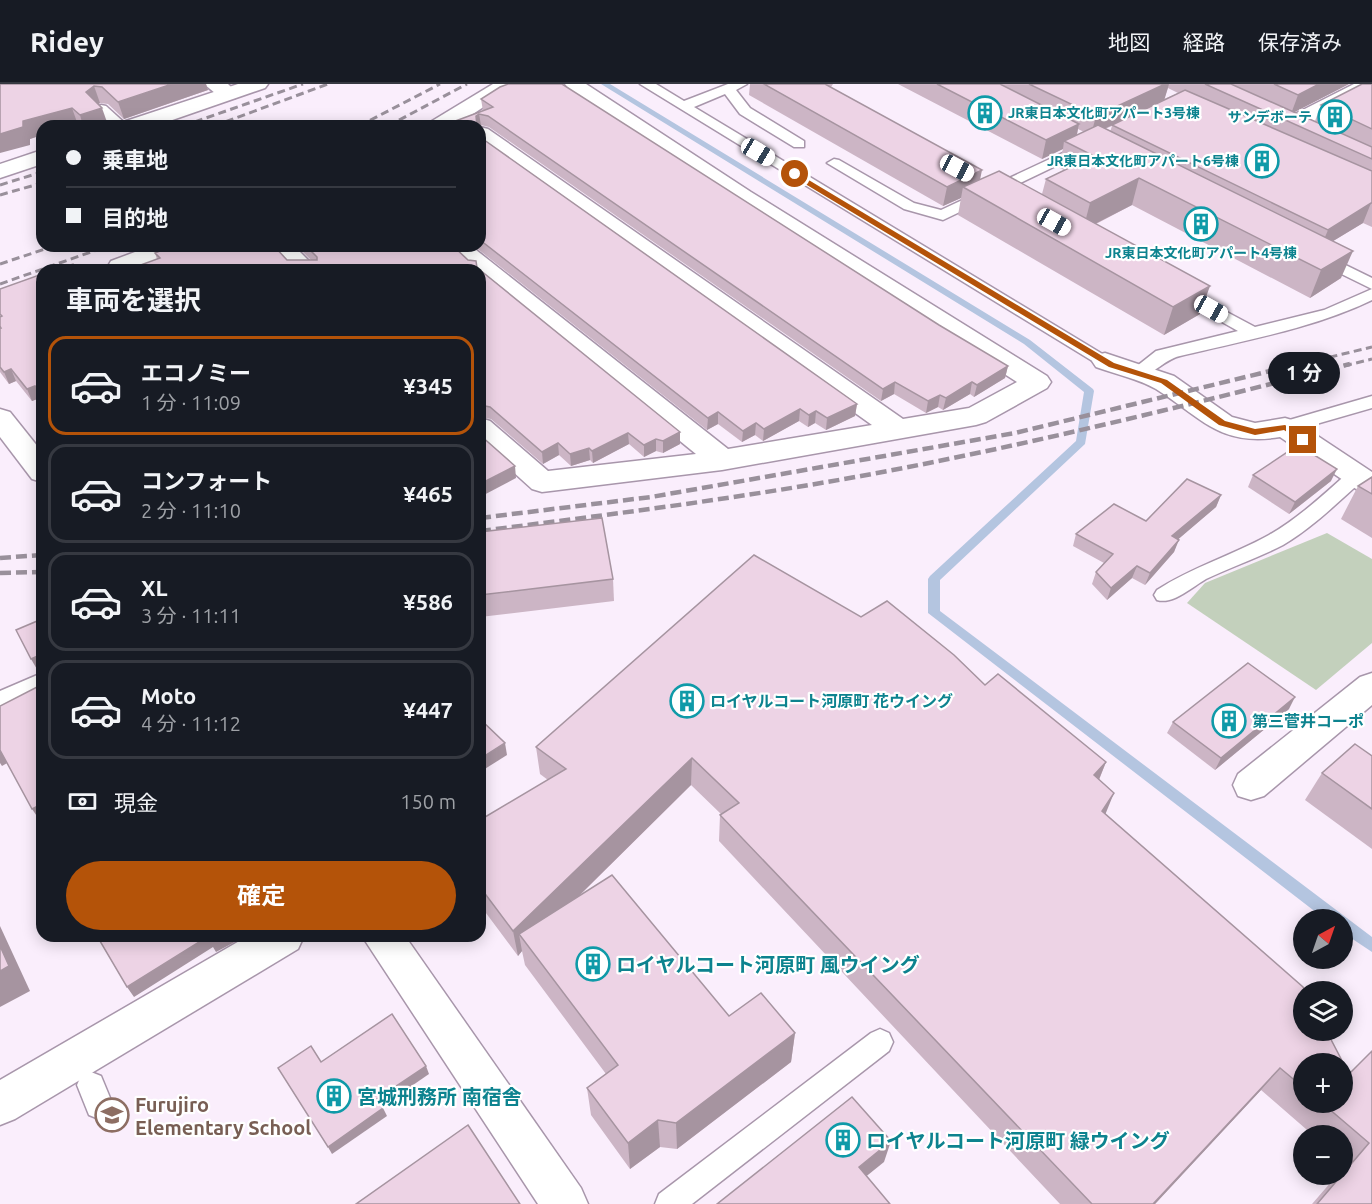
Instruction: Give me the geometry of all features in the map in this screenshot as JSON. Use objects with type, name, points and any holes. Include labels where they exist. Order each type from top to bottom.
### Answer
[{"type":"street","points":[[148,120],[221,89],[258,84]]},
{"type":"street","points":[[458,120],[508,84]]},
{"type":"street","points":[[486,432],[542,482],[722,460],[896,428],[976,416],[1037,382],[743,197],[580,90],[575,84]]},
{"type":"street","points":[[1291,125],[1370,84]]},
{"type":"street","points":[[1269,114],[1311,134]]},
{"type":"street","points":[[486,138],[896,428]]},
{"type":"street","points":[[0,171],[36,159]]},
{"type":"street","points":[[125,264],[157,252]]},
{"type":"street","points":[[286,252],[300,264]]},
{"type":"street","points":[[463,252],[478,264]]},
{"type":"street","points":[[486,270],[722,460]]},
{"type":"street","points":[[1105,361],[1164,382],[1222,423],[1255,432],[1285,428],[1364,481]]},
{"type":"street","points":[[0,418],[36,464]]},
{"type":"street","points":[[1251,785],[1372,686]]},
{"type":"street","points":[[0,707],[36,689]]},
{"type":"street","points":[[0,1104],[274,942]]},
{"type":"street","points":[[386,942],[565,1204]]},
{"type":"lane","points":[[647,84],[1105,361]]},
{"type":"lane","points":[[683,106],[735,86],[745,111],[800,144]]},
{"type":"lane","points":[[100,109],[114,120]]},
{"type":"lane","points":[[834,164],[909,206],[943,215],[1098,143],[1072,133]]},
{"type":"lane","points":[[975,178],[1016,200]]},
{"type":"lane","points":[[1310,253],[1372,284]]},
{"type":"lane","points":[[1169,286],[1250,331]]},
{"type":"lane","points":[[1138,374],[1162,355],[1250,331],[1330,314],[1372,294]]},
{"type":"lane","points":[[1285,428],[1372,402]]},
{"type":"lane","points":[[1164,595],[1188,578],[1264,546],[1300,526],[1364,481]]},
{"type":"lane","points":[[669,1204],[880,1042]]},
{"type":"green space","points":[[1327,533],[1372,559],[1372,643],[1316,690],[1187,603],[1205,583]]},
{"type":"building","points":[[0,84],[172,84],[118,102],[102,87],[94,86],[86,92],[102,108],[80,115],[72,108],[23,121],[23,127],[0,134]]},
{"type":"building","points":[[508,84],[562,84],[939,325],[1008,366],[977,385],[972,382],[946,398],[940,395],[928,401],[895,382],[883,389],[488,116],[479,114],[476,116],[476,120],[458,120],[493,107],[481,99]]},
{"type":"building","points":[[764,84],[825,84],[982,170],[947,187]]},
{"type":"building","points":[[937,84],[1000,84],[1079,124],[1046,140]]},
{"type":"building","points":[[1029,84],[1165,84],[1096,116]]},
{"type":"building","points":[[1205,84],[1231,84],[1372,147],[1372,159]]},
{"type":"building","points":[[1274,84],[1319,84],[1298,95]]},
{"type":"building","points":[[1362,84],[1372,84],[1372,129],[1321,105]]},
{"type":"building","points":[[1185,90],[1372,171],[1372,203],[1328,230],[1112,125]]},
{"type":"building","points":[[1098,125],[1353,251],[1321,270],[1139,178],[1090,203],[1046,179],[1094,156],[1064,141]]},
{"type":"building","points":[[486,141],[857,404],[827,418],[816,411],[809,415],[800,409],[764,429],[756,423],[743,431],[718,412],[708,418],[486,245]]},
{"type":"building","points":[[999,171],[1210,286],[1173,307],[963,187]]},
{"type":"building","points":[[280,252],[287,260],[317,260],[312,252],[459,252],[468,260],[476,261],[476,264],[144,264],[160,258],[155,253]]},
{"type":"building","points":[[486,275],[680,432],[663,441],[656,439],[644,445],[628,433],[592,451],[589,448],[570,454],[558,443],[542,452],[490,407],[486,406]]},
{"type":"building","points":[[36,276],[36,387],[27,389],[11,369],[4,372],[0,367],[0,317],[2,316],[0,314],[0,289]]},
{"type":"building","points":[[486,440],[515,466],[486,481]]},
{"type":"building","points":[[1298,445],[1337,469],[1295,502],[1253,475]]},
{"type":"building","points":[[1372,477],[1372,494],[1358,486]]},
{"type":"building","points":[[1187,479],[1221,495],[1172,536],[1179,540],[1150,573],[1137,566],[1111,588],[1096,572],[1113,554],[1076,534],[1114,504],[1146,521]]},
{"type":"building","points":[[602,518],[613,579],[486,594],[486,531]]},
{"type":"building","points":[[754,555],[861,617],[887,601],[954,655],[985,685],[998,674],[1106,762],[1094,775],[1114,793],[1102,811],[1296,981],[1293,981],[1293,1041],[1332,1041],[1338,1053],[1293,1053],[1293,1079],[1280,1068],[1153,1204],[1092,1204],[720,815],[739,803],[692,758],[513,931],[486,895],[486,816],[566,769],[536,747]]},
{"type":"building","points":[[36,622],[36,657],[31,659],[16,630]]},
{"type":"building","name":"第三菅井コーポ","points":[[1248,663],[1295,697],[1221,758],[1173,722]]},
{"type":"building","points":[[36,688],[36,807],[32,809],[0,750],[0,706]]},
{"type":"building","points":[[486,725],[505,743],[486,755]]},
{"type":"building","points":[[1355,744],[1372,756],[1372,809],[1322,773]]},
{"type":"building","name":"ロイヤルコート河原町 風ウイング","points":[[612,875],[729,1016],[761,993],[795,1033],[676,1123],[658,1120],[628,1143],[587,1088],[618,1065],[519,934]]},
{"type":"building","points":[[101,942],[199,942],[127,987]]},
{"type":"building","points":[[0,946],[9,966],[0,971]]},
{"type":"building","points":[[392,1014],[426,1066],[377,1099],[383,1108],[328,1147],[278,1068],[311,1046],[321,1062]]},
{"type":"building","points":[[1372,1051],[1372,1204],[1317,1204],[1333,1185],[1353,1185],[1353,1162],[1369,1143],[1353,1129],[1353,1125],[1348,1125],[1334,1113],[1353,1113],[1353,1070]]},
{"type":"building","name":"ロイヤルコート河原町 緑ウイング","points":[[852,1097],[891,1141],[859,1167],[890,1204],[717,1204]]},
{"type":"building","points":[[468,1125],[520,1204],[356,1204]]},
{"type":"waterway","points":[[605,84],[1027,342],[1089,391],[1081,442],[934,579],[934,613],[1324,909]]},
{"type":"waterway","points":[[1353,931],[1372,945]]},
{"type":"railway","points":[[200,120],[303,84]]},
{"type":"railway","points":[[230,120],[328,84]]},
{"type":"railway","points":[[371,120],[440,84]]},
{"type":"railway","points":[[399,120],[467,84]]},
{"type":"railway","points":[[0,185],[36,174]]},
{"type":"railway","points":[[0,195],[36,185]]},
{"type":"railway","points":[[0,264],[36,252]]},
{"type":"railway","points":[[57,264],[91,252]]},
{"type":"railway","points":[[0,284],[36,271]]},
{"type":"railway","points":[[1293,366],[1372,347]]},
{"type":"railway","points":[[1344,366],[1372,359]]},
{"type":"railway","points":[[486,517],[651,497],[1015,433],[1299,364]]},
{"type":"railway","points":[[486,530],[718,499],[922,464],[1106,424],[1350,364]]},
{"type":"railway","points":[[0,558],[36,555]]},
{"type":"railway","points":[[0,573],[36,572]]},
{"type":"place","name":"JR東日本文化町アパート3号棟","points":[[985,113]]},
{"type":"place","name":"サンデボーテ","points":[[1335,117]]},
{"type":"place","name":"JR東日本文化町アパート6号棟","points":[[1262,161]]},
{"type":"place","name":"JR東日本文化町アパート4号棟","points":[[1201,224]]},
{"type":"place","name":"ロイヤルコート河原町 花ウイング","points":[[687,701]]},
{"type":"place","name":"第三菅井コーポ","points":[[1229,721]]},
{"type":"place","name":"ロイヤルコート河原町 風ウイング","points":[[593,964]]},
{"type":"place","name":"宮城刑務所 南宿舎","points":[[334,1096]]},
{"type":"place","name":"Furujiro Elementary School","points":[[112,1115]]},
{"type":"place","name":"ロイヤルコート河原町 緑ウイング","points":[[843,1140]]},
{"type":"route","points":[[795,174],[1111,365],[1164,382],[1222,423],[1255,432],[1285,428],[1303,440]]}]
